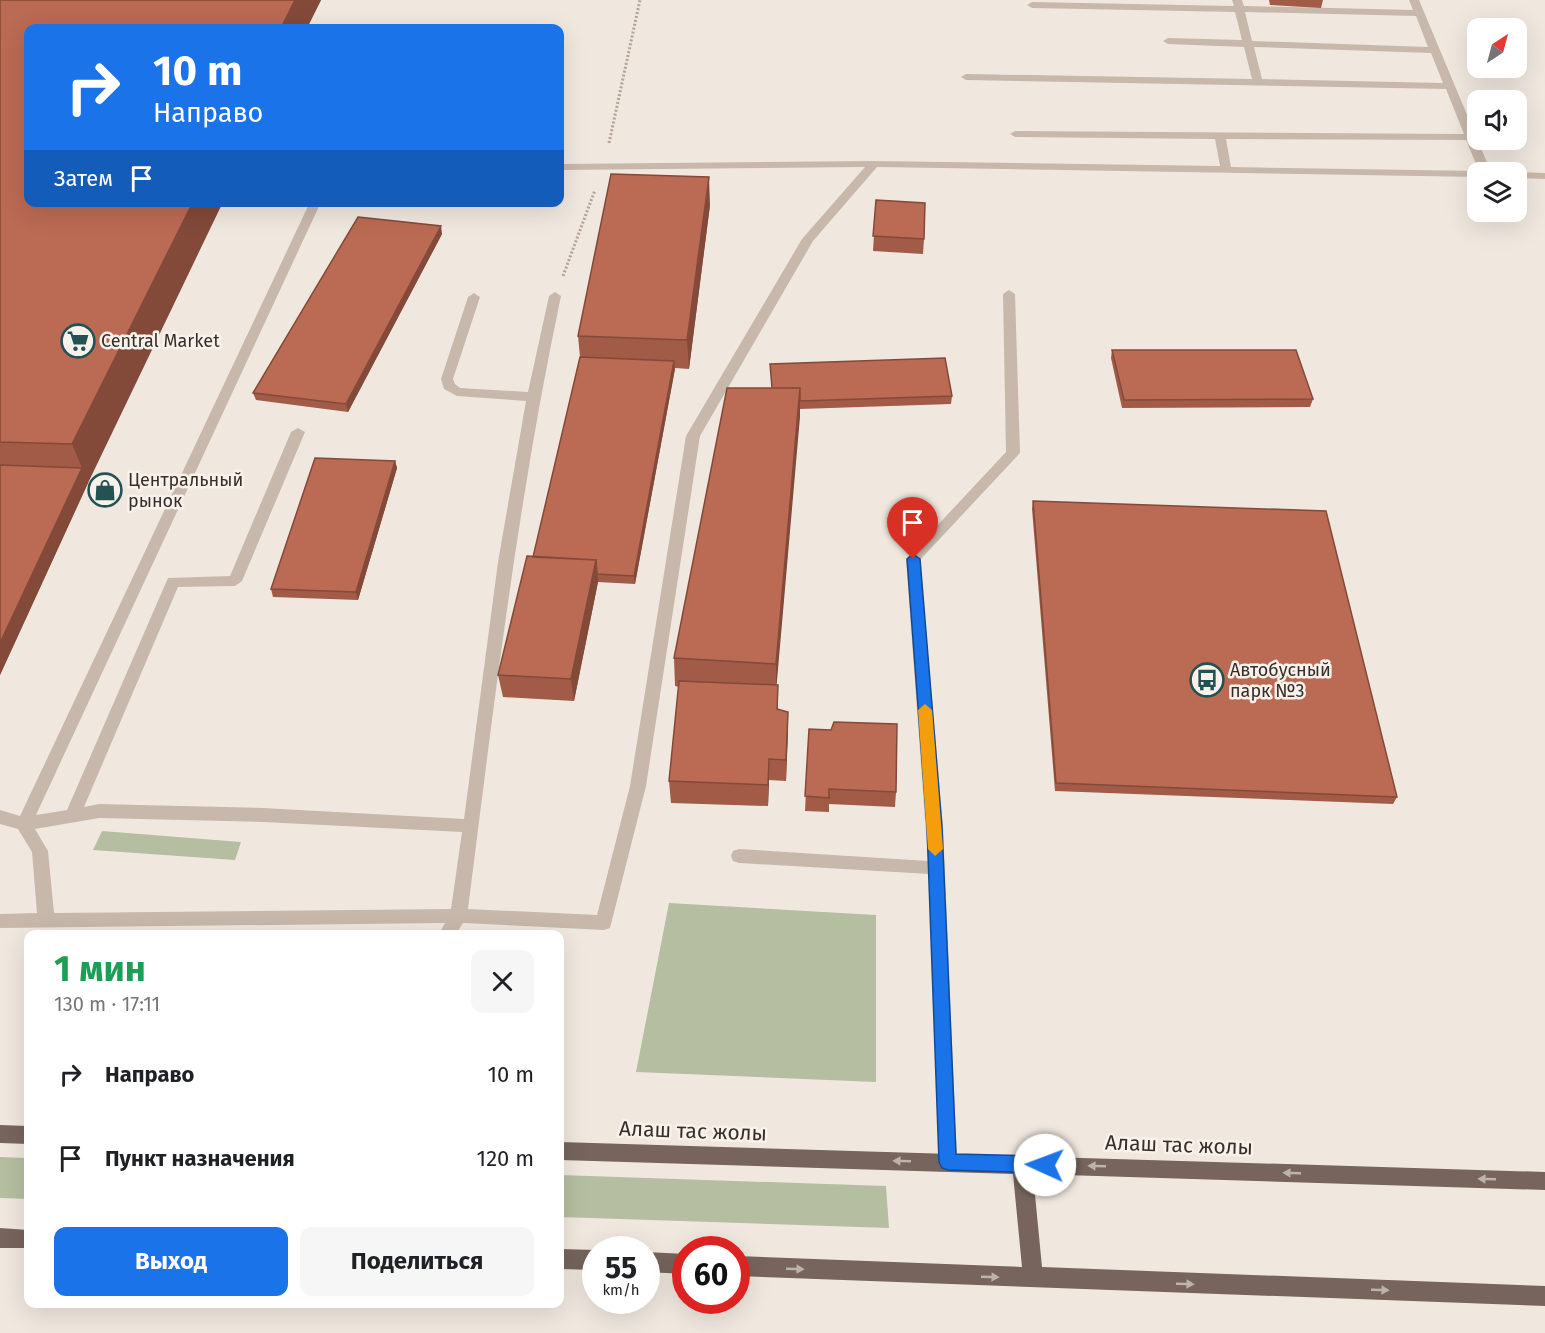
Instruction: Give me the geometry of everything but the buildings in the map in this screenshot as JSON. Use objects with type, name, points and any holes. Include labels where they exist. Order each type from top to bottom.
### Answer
[{"type":"main road","points":[[0,1134],[24,1135]]},
{"type":"main road","name":"Алаш тас жолы","points":[[564,1151],[1545,1181]]},
{"type":"main road","points":[[1022,1164],[1033,1278]]},
{"type":"main road","points":[[0,1238],[24,1239]]},
{"type":"main road","points":[[564,1259],[582,1260]]},
{"type":"main road","points":[[750,1267],[1545,1296]]},
{"type":"lane","points":[[1414,0],[1467,133]]},
{"type":"lane","points":[[1032,5],[1238,5],[1420,13]]},
{"type":"lane","points":[[1238,5],[1246,44],[1258,82]]},
{"type":"lane","points":[[1168,41],[1434,50]]},
{"type":"lane","points":[[966,77],[1449,86]]},
{"type":"lane","points":[[1015,134],[1467,136]]},
{"type":"lane","points":[[1220,136],[1226,170]]},
{"type":"lane","points":[[0,921],[459,916],[604,924],[638,786],[693,436],[808,239],[874,164]]},
{"type":"lane","points":[[564,167],[874,164],[1467,174]]},
{"type":"lane","points":[[1527,175],[1545,176]]},
{"type":"lane","points":[[24,824],[314,207]]},
{"type":"lane","points":[[948,1162],[936,868],[913,559],[1013,453],[1010,294]]},
{"type":"lane","points":[[450,930],[459,916],[505,562],[534,397],[555,296]]},
{"type":"lane","points":[[474,297],[447,379],[449,386],[457,392],[534,397]]},
{"type":"lane","points":[[72,816],[172,582],[235,581],[298,432]]},
{"type":"lane","points":[[0,817],[24,824],[99,811],[252,814],[470,826]]},
{"type":"lane","points":[[24,824],[40,851],[46,919]]},
{"type":"lane","points":[[739,856],[936,868]]},
{"type":"green space","points":[[102,831],[241,842],[235,860],[93,850]]},
{"type":"green space","points":[[669,903],[876,915],[876,1082],[636,1072]]},
{"type":"green space","points":[[0,1157],[24,1158],[24,1199],[0,1198]]},
{"type":"green space","points":[[564,1175],[886,1186],[889,1228],[564,1217]]},
{"type":"slow traffic","points":[[925,710],[935,849]]},
{"type":"place","name":"Central Market","points":[[78,341]]},
{"type":"place","name":"Центральный рынок","points":[[105,490]]},
{"type":"place","name":"Автобусный парк №3","points":[[1207,680]]},
{"type":"route","points":[[913,559],[934,827],[948,1162],[1045,1165]]}]
